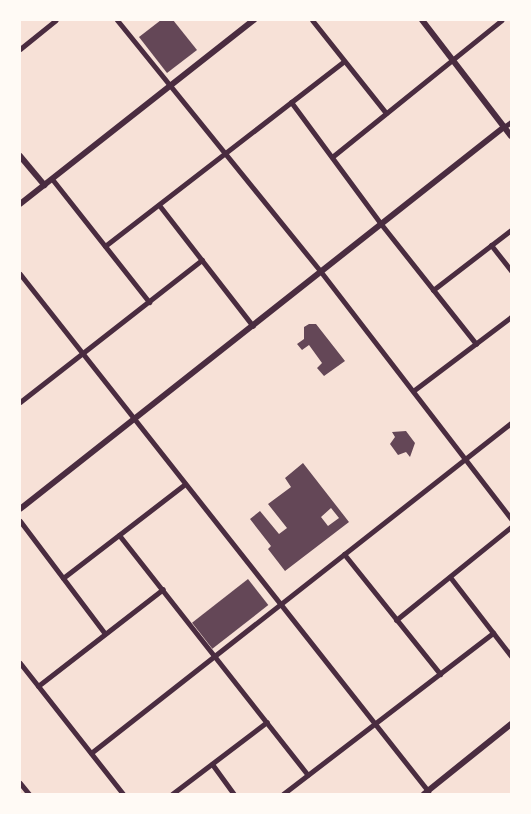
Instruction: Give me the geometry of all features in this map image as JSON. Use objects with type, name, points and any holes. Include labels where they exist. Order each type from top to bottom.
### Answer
[{"type":"street","points":[[20,49],[56,20]]},
{"type":"street","points":[[117,20],[321,272],[511,518]]},
{"type":"street","points":[[20,204],[254,20]]},
{"type":"street","points":[[312,20],[386,114]]},
{"type":"street","points":[[422,20],[511,136]]},
{"type":"street","points":[[332,157],[502,20]]},
{"type":"street","points":[[105,246],[344,61]]},
{"type":"street","points":[[291,102],[381,224],[476,344]]},
{"type":"street","points":[[20,509],[511,122]]},
{"type":"street","points":[[20,156],[44,185]]},
{"type":"street","points":[[52,179],[149,302]]},
{"type":"street","points":[[159,204],[253,326]]},
{"type":"street","points":[[433,290],[511,230]]},
{"type":"street","points":[[491,246],[511,271]]},
{"type":"street","points":[[20,402],[83,355],[202,260]]},
{"type":"street","points":[[20,274],[134,421],[376,724],[426,792],[511,724]]},
{"type":"street","points":[[412,391],[511,317]]},
{"type":"street","points":[[91,753],[511,423]]},
{"type":"street","points":[[63,578],[185,484]]},
{"type":"street","points":[[20,522],[106,634]]},
{"type":"street","points":[[396,620],[511,527]]},
{"type":"street","points":[[119,535],[216,655],[308,775]]},
{"type":"street","points":[[344,554],[440,674]]},
{"type":"street","points":[[450,577],[511,656]]},
{"type":"street","points":[[38,686],[163,589]]},
{"type":"street","points":[[283,794],[493,633]]},
{"type":"street","points":[[20,663],[123,794]]},
{"type":"street","points":[[172,794],[268,722]]},
{"type":"street","points":[[212,764],[234,794]]},
{"type":"street","points":[[20,783],[29,794]]},
{"type":"building","points":[[161,20],[173,20],[197,50],[167,73],[139,37]]},
{"type":"building","points":[[309,324],[316,324],[345,361],[324,376],[317,368],[322,363],[309,345],[302,350],[297,344],[304,339],[304,327]]},
{"type":"building","points":[[406,431],[415,443],[410,457],[406,452],[398,455],[390,444],[395,437],[392,432]]},
{"type":"building","points":[[303,463],[349,522],[285,571],[268,549],[271,546],[250,519],[260,511],[279,534],[287,528],[268,504],[291,487],[285,478]],"holes":[[[331,508],[339,518],[328,526],[321,517]]]},
{"type":"building","points":[[248,579],[268,605],[212,649],[192,623]]}]
